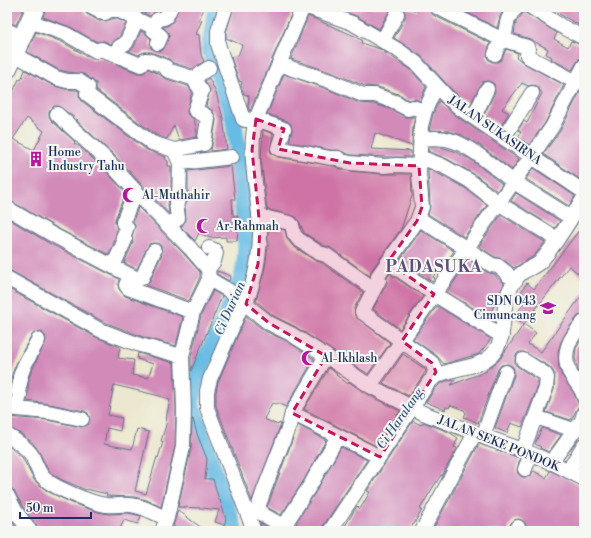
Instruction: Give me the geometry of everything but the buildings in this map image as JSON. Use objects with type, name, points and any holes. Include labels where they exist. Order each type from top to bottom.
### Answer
[{"type":"main road","points":[[11,62],[16,35],[33,14]]},
{"type":"street","points":[[91,7],[103,13],[110,10],[117,10],[153,27],[153,30],[161,36],[158,43]]},
{"type":"street","points":[[153,27],[157,20],[166,17],[171,7]]},
{"type":"street","points":[[226,7],[218,31],[218,44],[243,119],[256,119],[284,129],[278,148],[280,150],[338,158],[342,161],[350,163],[384,166],[420,162],[443,166],[470,181],[498,203],[557,239]]},
{"type":"street","points":[[254,531],[207,408],[207,391],[211,375],[240,300],[254,279],[258,264],[260,249],[259,216],[252,150],[252,133],[256,119],[303,7]]},
{"type":"street","name":"JALAN SUKASIRNA","points":[[307,7],[347,20],[383,40],[416,63],[436,86],[461,109],[584,192]]},
{"type":"street","points":[[437,7],[502,39],[527,47],[527,55],[529,57],[576,82]]},
{"type":"street","points":[[495,54],[502,39],[507,20],[511,12],[517,7]]},
{"type":"street","points":[[531,7],[556,24],[584,38]]},
{"type":"street","points":[[11,62],[56,78],[68,81],[79,81],[88,87],[87,94],[152,143],[174,150],[204,144],[208,119],[206,116],[195,110],[202,91],[195,80],[176,72],[168,71],[166,67],[148,60],[145,60],[141,65],[100,48],[95,50],[33,14]]},
{"type":"street","points":[[383,40],[397,14]]},
{"type":"street","points":[[114,55],[119,47],[126,43],[137,19]]},
{"type":"street","points":[[279,63],[330,81],[363,95],[376,95],[398,102],[400,105],[408,109],[412,106],[425,111]]},
{"type":"street","points":[[370,386],[552,127],[584,66]]},
{"type":"street","points":[[195,80],[200,73],[209,68]]},
{"type":"street","points":[[330,531],[380,457],[417,410],[423,391],[432,380],[436,372],[432,363],[364,314],[362,310],[379,280],[378,276],[418,218],[422,207],[420,162],[421,126],[425,111],[436,86]]},
{"type":"street","points":[[474,117],[486,89]]},
{"type":"street","points":[[504,137],[532,93]]},
{"type":"street","name":"JALAN SEKE PONDOK","points":[[57,114],[100,153],[139,196],[190,248],[208,274],[269,323],[291,334],[370,386],[417,410],[479,435],[527,452],[584,479]]},
{"type":"street","points":[[420,139],[441,138],[454,141],[474,152],[514,182],[571,218]]},
{"type":"street","points":[[166,223],[175,221],[178,218],[176,203],[179,200],[180,163],[174,150]]},
{"type":"street","points":[[180,163],[232,157]]},
{"type":"street","points":[[113,266],[124,240],[123,237],[127,227],[123,222],[131,202],[139,196]]},
{"type":"street","points":[[432,380],[443,372],[456,370],[482,362],[492,355],[498,347],[502,336],[504,309],[508,296],[516,280],[522,273],[541,261],[584,198]]},
{"type":"street","points":[[7,208],[53,235],[138,279],[142,278],[154,251]]},
{"type":"street","points":[[259,216],[292,224],[294,234],[298,238],[319,253],[326,254],[374,289]]},
{"type":"street","points":[[418,218],[492,265],[498,266],[507,273],[507,275],[516,280]]},
{"type":"street","points":[[166,527],[183,447],[184,409],[182,356],[193,312],[216,253],[214,250],[209,248]]},
{"type":"street","points":[[388,262],[434,294],[502,336]]},
{"type":"street","points":[[131,276],[126,285],[128,288],[193,312]]},
{"type":"street","points":[[7,278],[100,330],[140,345],[182,356]]},
{"type":"street","points":[[584,322],[569,341],[567,348],[567,364],[570,374],[582,390],[584,397]]},
{"type":"street","points":[[38,340],[24,366],[20,377],[21,379],[18,391],[20,395],[12,408],[48,412],[82,419]]},
{"type":"street","points":[[326,356],[292,413],[289,426],[258,508],[262,514],[288,529],[338,436]]},
{"type":"street","points":[[523,360],[545,374],[547,378],[546,388],[536,416],[527,452],[525,469]]},
{"type":"street","points":[[422,531],[479,435],[506,372]]},
{"type":"street","points":[[292,413],[380,457]]},
{"type":"street","points":[[551,463],[582,420],[584,413]]},
{"type":"street","points":[[536,416],[568,428]]},
{"type":"street","points":[[7,435],[31,454],[43,478],[56,487],[92,502],[105,505],[134,505],[148,509],[158,515],[166,527]]},
{"type":"street","points":[[568,471],[584,445]]},
{"type":"street","points":[[7,495],[12,513],[30,531]]},
{"type":"highlighted area","points":[[256,119],[284,129],[278,149],[350,163],[419,166],[422,207],[417,221],[388,262],[434,294],[402,341],[432,363],[436,372],[380,457],[292,413],[326,356],[269,323],[246,304],[258,264],[260,228],[252,150]]},
{"type":"waterway","name":"Ci Durian","points":[[218,7],[215,14],[210,49],[233,116],[239,161],[246,245],[245,262],[242,278],[226,317],[198,373],[191,404],[235,531]]},
{"type":"waterway","points":[[518,82],[531,89]]},
{"type":"place","name":"Home Industry Tahu","points":[[36,159]]},
{"type":"place","name":"Al-Muthahir","points":[[130,195]]},
{"type":"place","name":"Ar-Rahmah","points":[[204,226]]},
{"type":"place","name":"SDN 043 Cimuncang","points":[[548,308]]},
{"type":"place","name":"Al-Ikhlash","points":[[309,358]]},
{"type":"district","name":"PADASUKA","points":[[434,266]]},
{"type":"water label","name":"Ci Haralang","points":[[399,418]]}]
